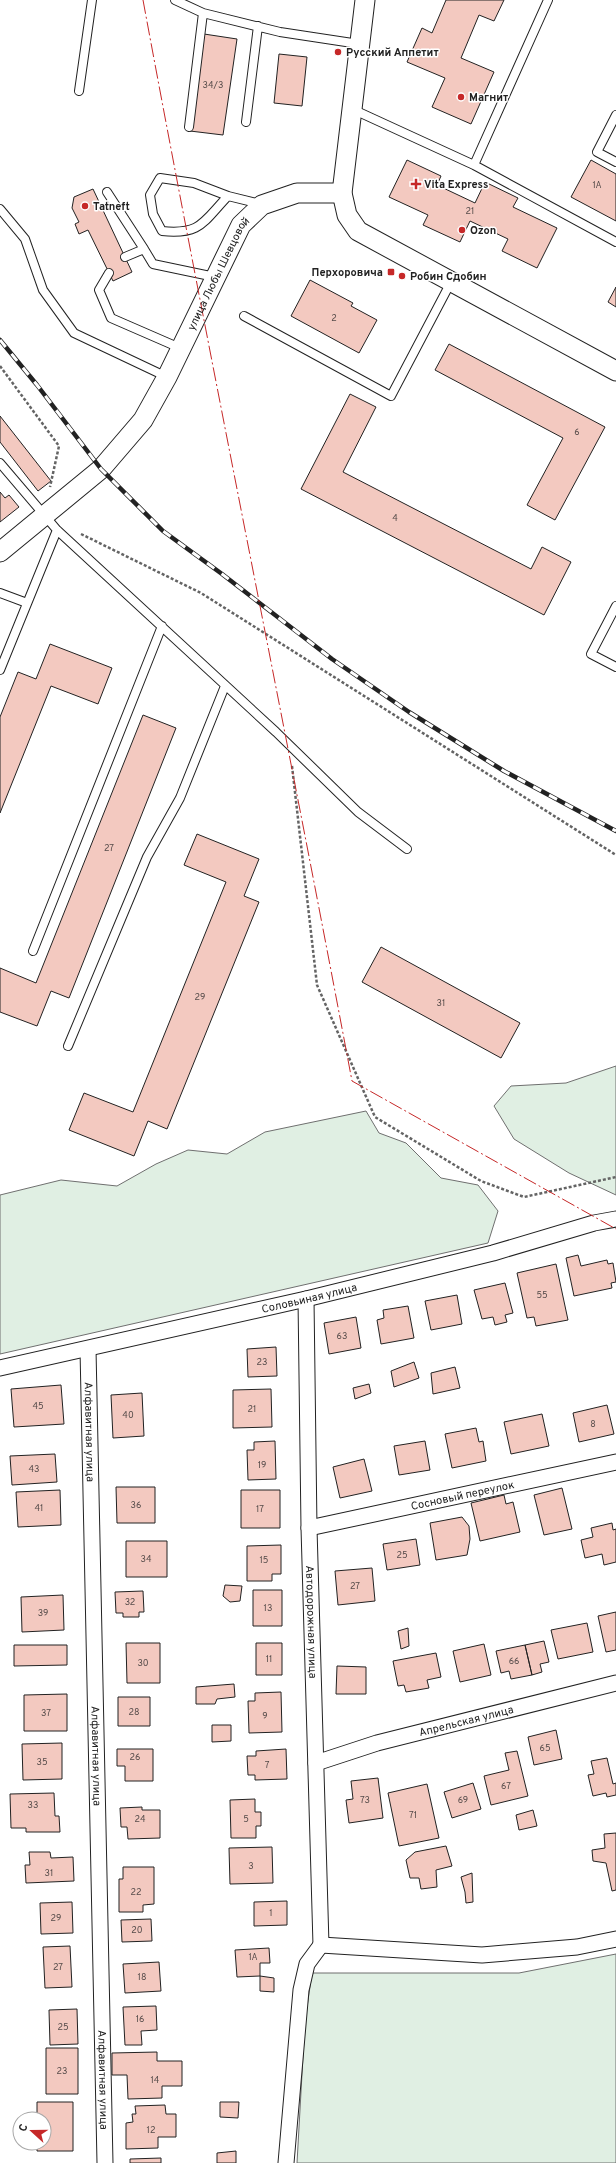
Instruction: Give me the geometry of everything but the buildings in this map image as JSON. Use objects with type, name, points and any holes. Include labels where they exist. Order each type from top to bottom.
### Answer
[{"type":"street","points":[[365,0],[342,193],[347,215],[358,231],[616,371]]},
{"type":"street","name":"улица Любы Шевцовой","points":[[0,552],[43,515],[101,469],[143,420],[167,377],[241,225],[262,205],[297,193],[342,193]]},
{"type":"street","name":"Соловьиная улица","points":[[0,1368],[306,1299],[493,1253],[594,1223],[616,1219]]},
{"type":"street","name":"Автодорожная улица","points":[[306,1299],[309,1528],[321,1945]]},
{"type":"street","name":"Алфавитная улица","points":[[88,1349],[105,2163]]},
{"type":"street","name":"Сосновый переулок","points":[[309,1528],[616,1462]]},
{"type":"street","name":"Апрельская улица","points":[[316,1763],[377,1743],[616,1683]]},
{"type":"street","points":[[286,2163],[301,1990],[307,1964],[321,1945],[482,1955],[577,1947],[616,1939]]},
{"type":"lane","points":[[79,91],[92,0]]},
{"type":"lane","points":[[175,0],[203,13],[280,32],[359,44]]},
{"type":"lane","points":[[474,165],[548,0]]},
{"type":"lane","points":[[189,127],[203,13]]},
{"type":"lane","points":[[246,122],[258,26]]},
{"type":"lane","points":[[351,109],[474,165],[616,242]]},
{"type":"lane","points":[[616,115],[597,152],[616,162]]},
{"type":"lane","points":[[228,196],[198,228],[179,232],[162,231],[153,214],[150,195],[160,178],[194,183],[228,196],[262,205]]},
{"type":"lane","points":[[107,192],[153,264],[215,277]]},
{"type":"lane","points":[[0,209],[25,239],[42,290],[74,333],[167,377]]},
{"type":"lane","points":[[125,257],[144,249]]},
{"type":"lane","points":[[109,273],[99,290],[111,318],[180,348]]},
{"type":"lane","points":[[244,316],[391,396],[451,282]]},
{"type":"lane","points":[[0,463],[57,530],[162,626],[358,812],[407,849]]},
{"type":"lane","points":[[0,670],[57,530]]},
{"type":"lane","points":[[0,594],[27,603]]},
{"type":"lane","points":[[616,606],[591,654],[616,667]]},
{"type":"lane","points":[[33,951],[162,626]]},
{"type":"lane","points":[[68,1046],[147,857],[180,798],[225,686]]},
{"type":"path","points":[[0,366],[59,446],[43,515]]},
{"type":"path","points":[[78,532],[201,593],[616,855]]},
{"type":"path","points":[[289,745],[317,985],[375,1117],[481,1181],[524,1197],[616,1177]]},
{"type":"green space","points":[[616,1066],[616,1195],[569,1173],[514,1139],[494,1106],[511,1086],[566,1083]]},
{"type":"green space","points":[[366,1111],[379,1133],[406,1143],[441,1178],[478,1185],[498,1211],[488,1243],[0,1354],[0,1195],[61,1180],[117,1186],[156,1164],[188,1150],[227,1154],[265,1132]]},
{"type":"green space","points":[[616,1954],[616,2163],[297,2163],[305,2021],[312,1973],[519,1973]]},
{"type":"railway","points":[[0,340],[37,385],[101,469],[163,531],[222,574],[332,659],[409,712],[504,771],[616,831]]},
{"type":"power","points":[[143,0],[352,1081],[616,1229]]},
{"type":"place","name":"Русский Аппетит","points":[[338,52]]},
{"type":"place","name":"Магнит","points":[[461,97]]},
{"type":"place","name":"Vita Express","points":[[416,184]]},
{"type":"place","name":"Tatneft","points":[[85,206]]},
{"type":"place","name":"Ozon","points":[[462,230]]},
{"type":"place","name":"Перхоровича","points":[[391,272]]},
{"type":"place","name":"Робин Сдобин","points":[[402,276]]}]
